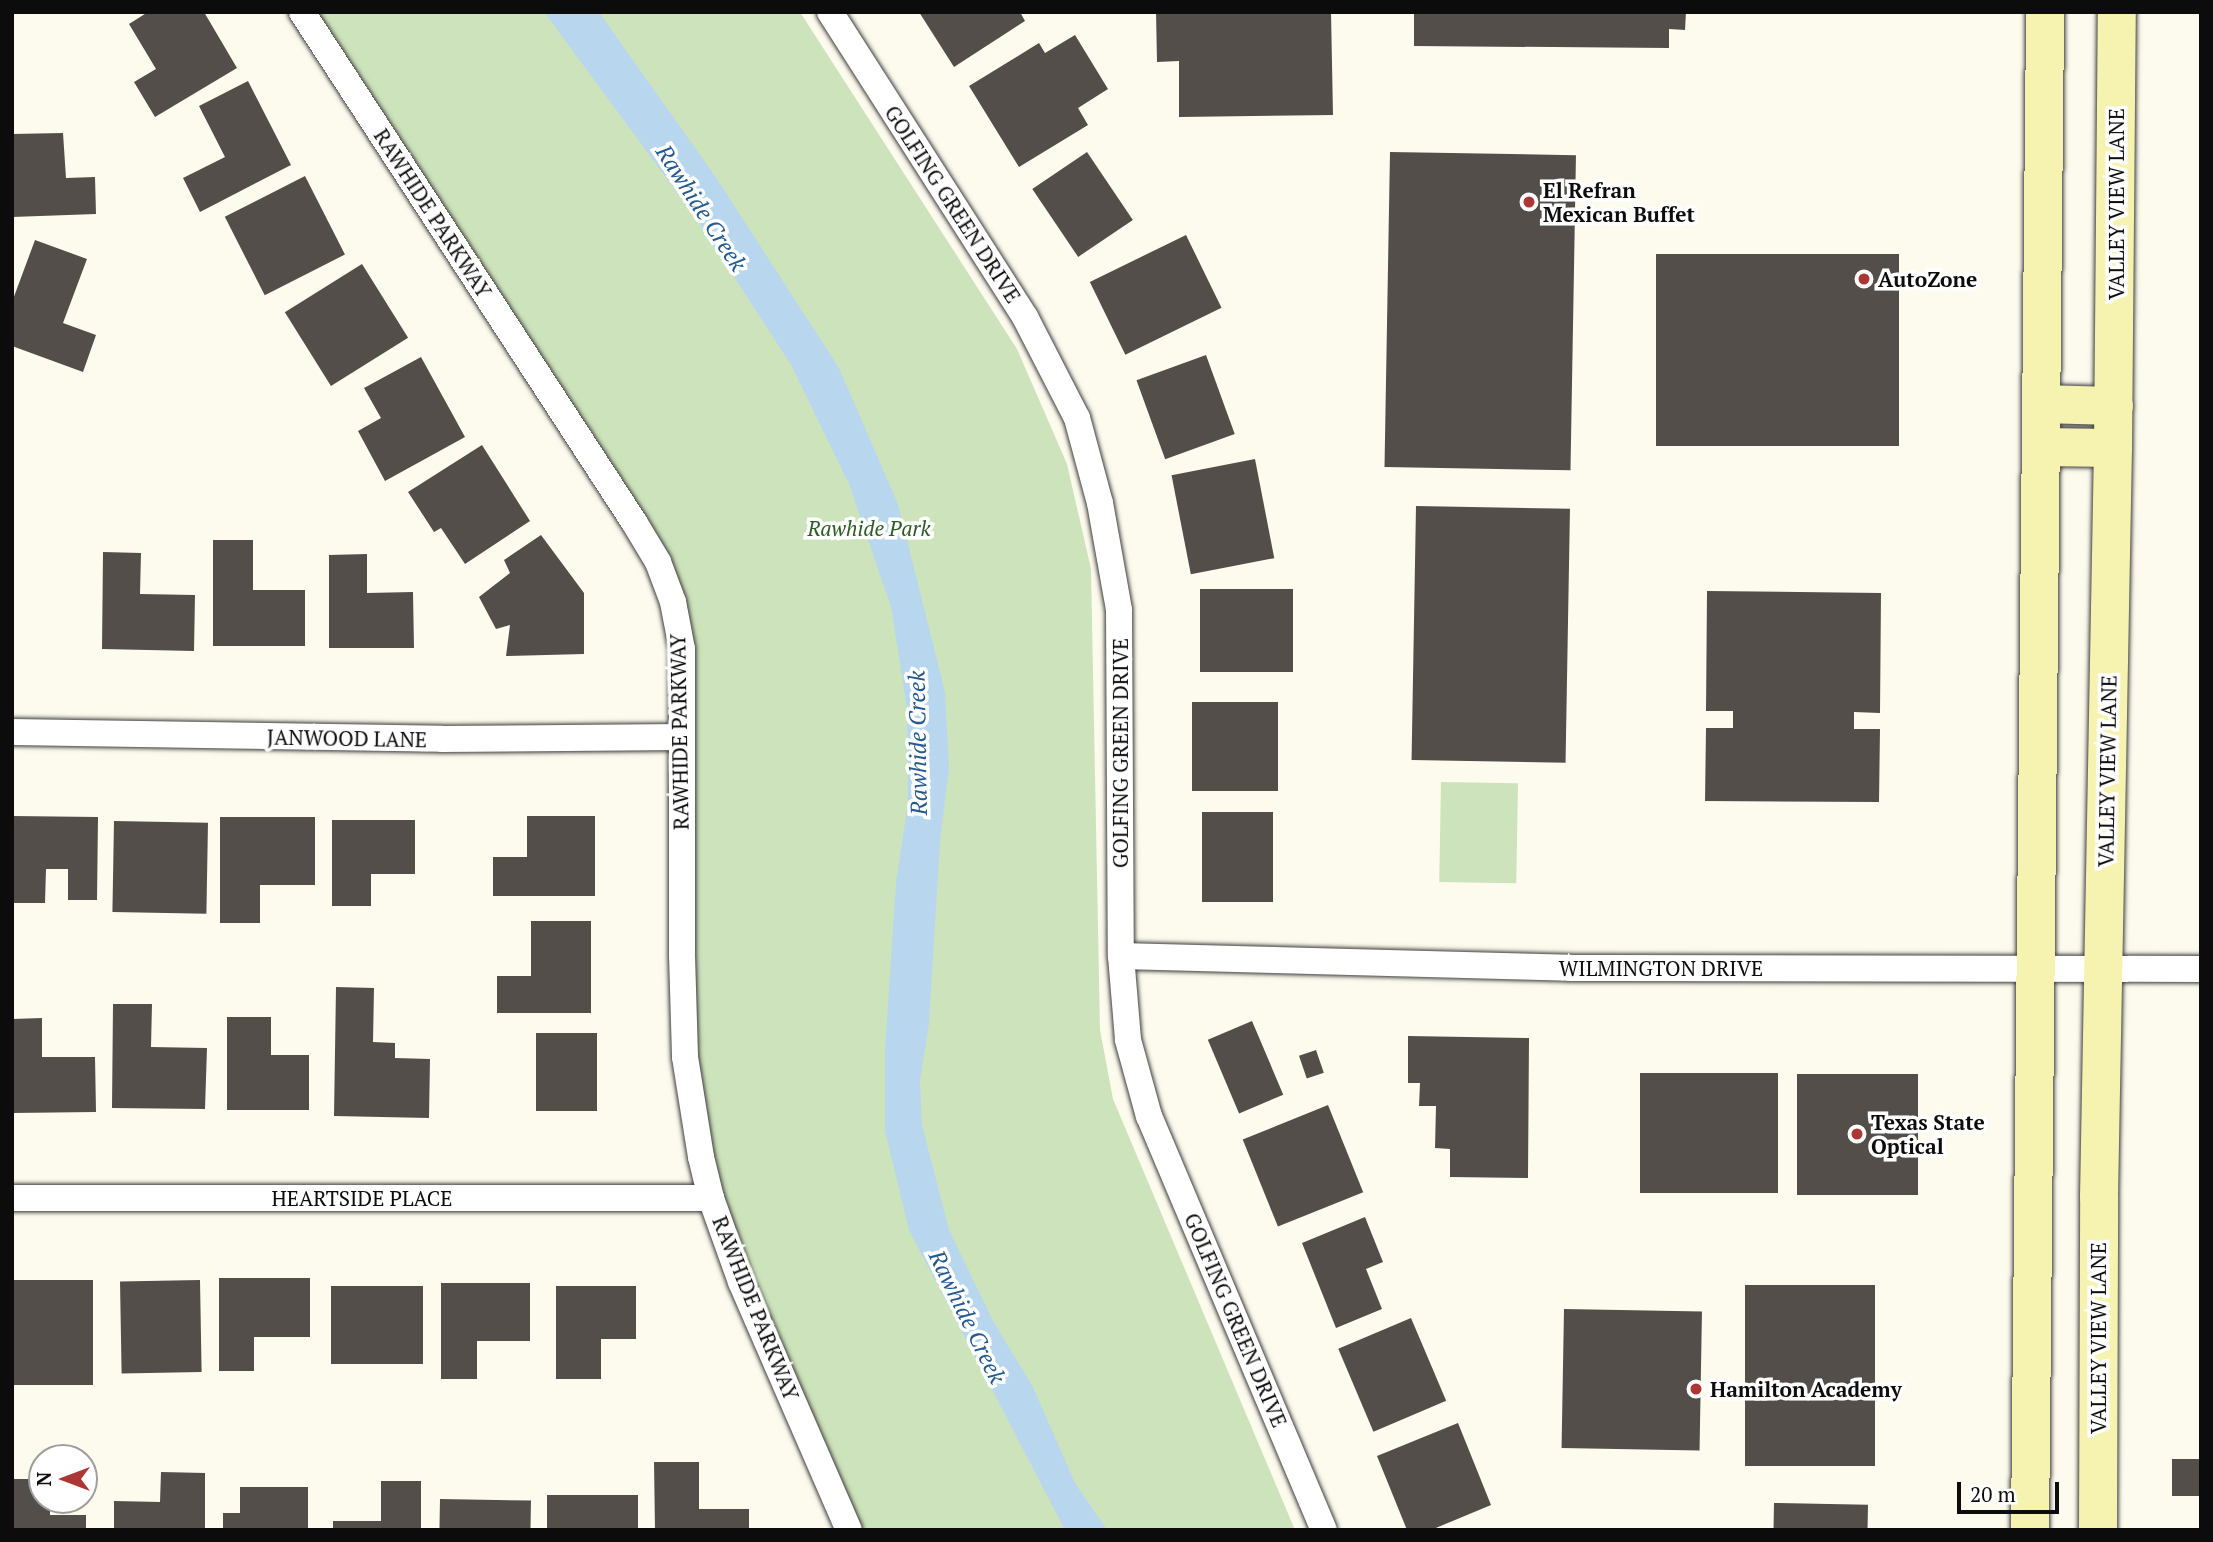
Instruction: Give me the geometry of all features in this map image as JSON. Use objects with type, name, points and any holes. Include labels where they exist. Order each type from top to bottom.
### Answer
[{"type":"main road","points":[[2030,1530],[2045,12]]},
{"type":"main road","name":"VALLEY VIEW LANE","points":[[2098,1530],[2117,12]]},
{"type":"main road","points":[[2041,404],[2114,406]]},
{"type":"main road","points":[[2040,447],[2113,448]]},
{"type":"street","name":"RAWHIDE PARKWAY","points":[[302,12],[658,562],[673,602],[682,649],[682,955],[685,1057],[701,1157],[711,1198],[741,1282],[849,1530]]},
{"type":"street","name":"GOLFING GREEN DRIVE","points":[[830,12],[1026,317],[1077,418],[1100,502],[1119,610],[1121,956],[1128,1040],[1149,1116],[1324,1530]]},
{"type":"street","name":"JANWOOD LANE","points":[[12,732],[442,739],[682,737]]},
{"type":"street","name":"WILMINGTON DRIVE","points":[[1121,956],[1387,965],[2201,969]]},
{"type":"street","name":"HEARTSIDE PLACE","points":[[12,1198],[711,1198]]},
{"type":"green space","name":"Rawhide Park","points":[[313,12],[800,12],[1017,349],[1067,464],[1091,569],[1100,1030],[1113,1099],[1295,1530],[858,1530],[718,1199],[694,1058],[687,636]]},
{"type":"green space","points":[[1441,782],[1518,783],[1516,883],[1439,882]]},
{"type":"water","name":"Rawhide Creek","points":[[544,12],[599,12],[717,179],[839,368],[898,504],[945,692],[949,768],[940,841],[929,1023],[920,1081],[922,1125],[949,1230],[993,1321],[1033,1387],[1075,1483],[1107,1530],[1065,1530],[909,1230],[885,1131],[885,1049],[896,882],[908,803],[907,708],[891,607],[849,484],[791,365],[698,221]]},
{"type":"building","points":[[148,12],[204,12],[237,68],[155,117],[134,82],[156,69],[129,24]]},
{"type":"building","points":[[919,12],[1020,12],[1025,21],[954,67]]},
{"type":"building","points":[[1156,12],[1331,12],[1333,115],[1179,117],[1179,61],[1157,62]]},
{"type":"building","points":[[1414,12],[1686,12],[1685,30],[1669,29],[1669,48],[1414,46]]},
{"type":"building","points":[[1075,35],[1108,89],[1078,108],[1088,125],[1019,167],[969,86],[1039,43],[1045,53]]},
{"type":"building","points":[[248,81],[291,165],[200,212],[183,178],[225,157],[199,106]]},
{"type":"building","points":[[63,133],[66,178],[95,177],[96,214],[12,217],[12,134]]},
{"type":"building","points":[[1087,152],[1133,220],[1078,257],[1032,189]]},
{"type":"building","points":[[1390,152],[1576,155],[1570,470],[1385,467]]},
{"type":"building","points":[[305,176],[345,254],[265,295],[225,217]]},
{"type":"building","points":[[1186,235],[1222,308],[1125,355],[1090,282]]},
{"type":"building","points":[[35,240],[87,259],[63,323],[96,335],[83,372],[12,346],[12,302]]},
{"type":"building","points":[[1656,254],[1899,254],[1899,446],[1656,446]]},
{"type":"building","points":[[362,264],[408,338],[331,386],[285,312]]},
{"type":"building","points":[[1206,355],[1235,434],[1165,459],[1136,380]]},
{"type":"building","points":[[421,357],[465,437],[385,481],[358,431],[381,418],[364,388]]},
{"type":"building","points":[[482,445],[530,521],[465,564],[441,528],[434,532],[408,492]]},
{"type":"building","points":[[1255,459],[1274,558],[1191,574],[1172,475]]},
{"type":"building","points":[[1416,506],[1570,509],[1566,763],[1412,760]]},
{"type":"building","points":[[541,535],[584,593],[584,654],[506,656],[510,625],[496,629],[479,597],[510,573],[504,560]]},
{"type":"building","points":[[213,540],[253,540],[253,590],[305,590],[305,646],[213,646]]},
{"type":"building","points":[[103,552],[141,553],[140,594],[195,595],[194,651],[102,649]]},
{"type":"building","points":[[367,554],[367,593],[413,592],[414,648],[329,648],[329,555]]},
{"type":"building","points":[[1200,589],[1293,589],[1293,672],[1200,672]]},
{"type":"building","points":[[1707,591],[1881,593],[1880,713],[1854,712],[1854,729],[1880,729],[1879,802],[1705,801],[1706,728],[1733,728],[1733,711],[1706,711]]},
{"type":"building","points":[[1192,702],[1278,702],[1278,791],[1192,791]]},
{"type":"building","points":[[1202,812],[1273,812],[1273,902],[1202,902]]},
{"type":"building","points":[[12,816],[98,817],[97,900],[68,900],[68,869],[46,869],[45,903],[12,903]]},
{"type":"building","points":[[527,816],[595,816],[595,896],[493,896],[493,857],[527,857]]},
{"type":"building","points":[[220,817],[315,817],[315,885],[260,885],[260,923],[220,923]]},
{"type":"building","points":[[332,820],[415,820],[415,874],[371,874],[371,906],[332,906]]},
{"type":"building","points":[[114,821],[208,823],[206,914],[112,912]]},
{"type":"building","points":[[531,921],[591,921],[591,1013],[497,1013],[497,976],[531,976]]},
{"type":"building","points":[[336,987],[374,988],[373,1042],[395,1043],[395,1058],[430,1059],[429,1118],[334,1116]]},
{"type":"building","points":[[113,1004],[152,1004],[151,1047],[207,1048],[205,1109],[112,1108]]},
{"type":"building","points":[[227,1017],[271,1017],[271,1055],[309,1055],[309,1110],[227,1110]]},
{"type":"building","points":[[42,1018],[42,1057],[95,1057],[96,1112],[12,1113],[12,1019]]},
{"type":"building","points":[[1252,1021],[1283,1095],[1239,1113],[1208,1040]]},
{"type":"building","points":[[536,1033],[597,1033],[597,1111],[536,1111]]},
{"type":"building","points":[[1408,1036],[1529,1038],[1528,1178],[1450,1177],[1450,1149],[1435,1148],[1436,1106],[1419,1106],[1420,1083],[1408,1083]]},
{"type":"building","points":[[1316,1050],[1324,1073],[1307,1079],[1299,1056]]},
{"type":"building","points":[[1640,1073],[1778,1073],[1778,1193],[1640,1193]]},
{"type":"building","name":"Texas State Optical","points":[[1797,1074],[1918,1074],[1918,1195],[1797,1195]]},
{"type":"building","points":[[1328,1105],[1363,1192],[1278,1227],[1243,1139]]},
{"type":"building","points":[[1365,1217],[1383,1262],[1366,1269],[1382,1309],[1336,1328],[1302,1243]]},
{"type":"building","points":[[219,1278],[310,1278],[310,1337],[254,1337],[254,1371],[219,1371]]},
{"type":"building","points":[[12,1280],[93,1280],[93,1385],[12,1385]]},
{"type":"building","points":[[200,1280],[202,1372],[122,1373],[120,1281]]},
{"type":"building","points":[[441,1283],[530,1283],[530,1341],[477,1341],[477,1379],[441,1379]]},
{"type":"building","points":[[1745,1285],[1875,1285],[1875,1466],[1745,1466]]},
{"type":"building","points":[[331,1286],[423,1286],[423,1364],[331,1364]]},
{"type":"building","points":[[556,1286],[636,1286],[636,1339],[601,1339],[601,1379],[556,1379]]},
{"type":"building","points":[[1564,1309],[1702,1311],[1700,1450],[1562,1448]]},
{"type":"building","points":[[1411,1318],[1446,1401],[1373,1432],[1338,1349]]},
{"type":"building","points":[[1458,1423],[1491,1505],[1431,1530],[1407,1530],[1377,1456]]},
{"type":"building","points":[[2172,1459],[2201,1459],[2201,1496],[2172,1496]]},
{"type":"building","points":[[654,1462],[699,1462],[699,1509],[749,1509],[749,1530],[655,1530]]},
{"type":"building","points":[[161,1472],[205,1473],[205,1530],[114,1530],[114,1501],[160,1502]]},
{"type":"building","points":[[13,1479],[28,1479],[28,1514],[86,1515],[86,1530],[13,1530]]},
{"type":"building","points":[[381,1481],[421,1481],[421,1530],[333,1530],[333,1521],[381,1521]]},
{"type":"building","points":[[240,1487],[308,1487],[308,1530],[223,1530],[223,1513],[240,1513]]},
{"type":"building","points":[[547,1495],[638,1495],[638,1530],[547,1530]]},
{"type":"building","points":[[440,1499],[531,1501],[530,1530],[439,1530]]},
{"type":"building","points":[[1774,1503],[1868,1505],[1868,1530],[1774,1530]]},
{"type":"place","name":"El Refran Mexican Buffet","points":[[1529,202]]},
{"type":"place","name":"AutoZone","points":[[1864,279]]},
{"type":"place","name":"Texas State Optical","points":[[1857,1134]]},
{"type":"place","name":"Hamilton Academy","points":[[1696,1389]]}]
